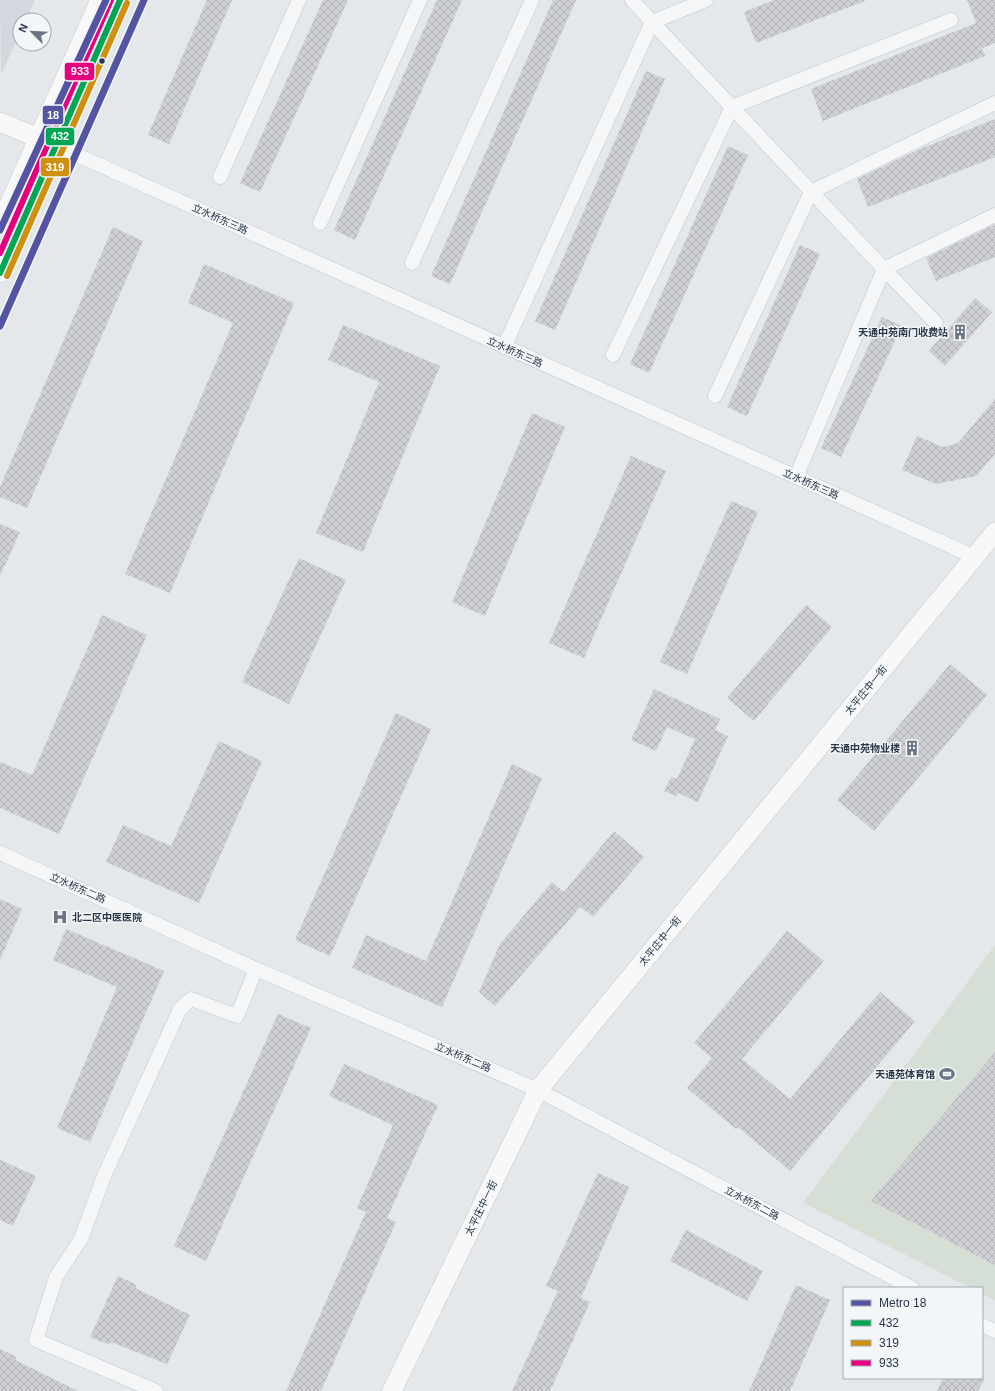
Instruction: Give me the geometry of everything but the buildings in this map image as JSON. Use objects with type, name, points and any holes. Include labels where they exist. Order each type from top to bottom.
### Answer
[{"type":"street","points":[[0,225],[100,0]]},
{"type":"street","points":[[0,273],[120,0]]},
{"type":"street","points":[[220,177],[299,0]]},
{"type":"street","points":[[320,223],[420,0]]},
{"type":"street","points":[[412,263],[532,0]]},
{"type":"street","points":[[632,0],[936,323]]},
{"type":"street","points":[[504,347],[652,22],[706,0]]},
{"type":"street","points":[[613,355],[732,107],[952,20]]},
{"type":"street","points":[[715,396],[812,192],[995,102]]},
{"type":"street","points":[[0,122],[57,146]]},
{"type":"street","name":"立水桥东三路","points":[[57,146],[975,557]]},
{"type":"street","points":[[796,477],[884,269],[995,215]]},
{"type":"street","name":"太平庄中一街","points":[[392,1391],[538,1090],[995,532]]},
{"type":"street","name":"立水桥东二路","points":[[0,853],[256,969],[538,1090],[910,1287]]},
{"type":"street","points":[[156,1391],[36,1340],[56,1277],[81,1239],[104,1176],[180,1009],[191,999],[237,1016],[256,969]]},
{"type":"street","points":[[983,1325],[995,1331]]},
{"type":"shaded area","points":[[0,0],[35,0],[30,12],[12,12],[12,51],[1,75]]},
{"type":"shaded area","name":"天通苑体育馆","points":[[995,945],[995,1300],[983,1294],[983,1287],[969,1287],[803,1203]]},
{"type":"metro line","name":"18","points":[[0,230],[106,0]]},
{"type":"metro line","name":"18","points":[[0,326],[144,0]]},
{"type":"transit line","name":"933","points":[[0,253],[111,0]]},
{"type":"transit line","name":"432","points":[[0,273],[120,0]]},
{"type":"transit line","name":"319","points":[[7,276],[127,3]]},
{"type":"place","name":"天通中苑南门收费站","points":[[960,332]]},
{"type":"place","name":"天通中苑物业楼","points":[[912,748]]},
{"type":"place","name":"北二区中医医院","points":[[60,917]]},
{"type":"place","name":"天通苑体育馆","points":[[947,1074]]}]
